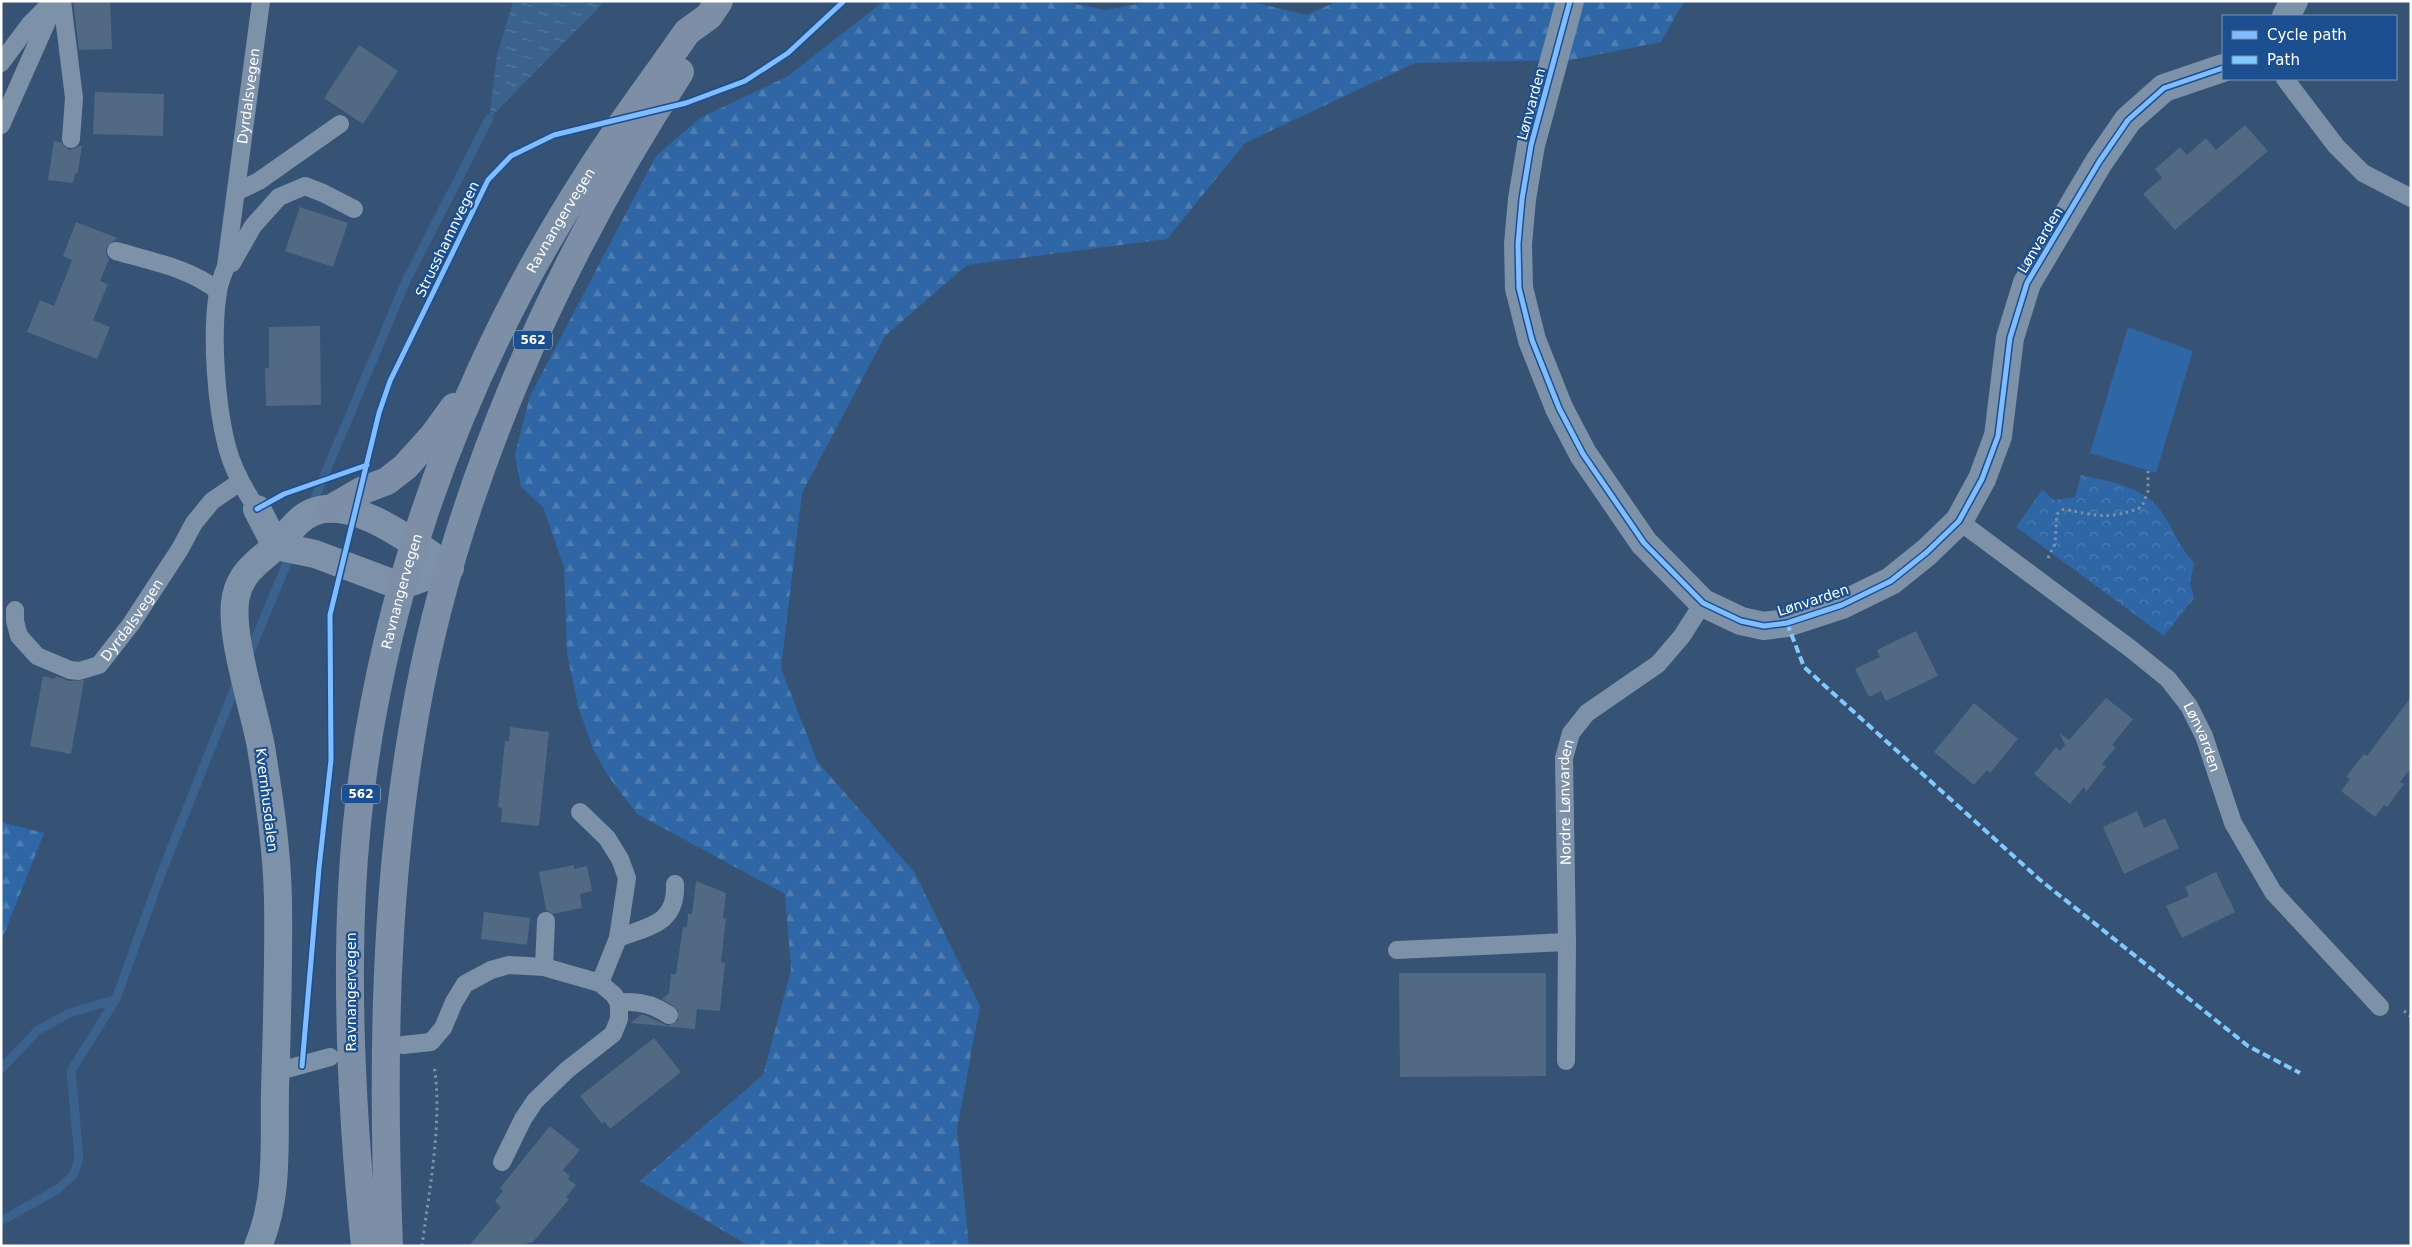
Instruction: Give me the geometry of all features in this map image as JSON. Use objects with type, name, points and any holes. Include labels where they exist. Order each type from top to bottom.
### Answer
[{"type":"main road","name":"Ravnangervegen","points":[[389,1246],[385,1101],[388,958],[394,871],[415,711],[428,651],[450,568],[491,444],[534,337],[564,274],[607,192],[647,126],[657,91],[687,32],[714,8]]},
{"type":"main road","name":"Ravnangervegen","points":[[365,1246],[350,1045],[352,888],[371,714],[400,586],[431,492],[486,361],[545,246],[586,176],[618,130],[657,91]]},
{"type":"main road","name":"562","points":[[330,509],[361,491],[387,481],[418,456],[486,361]]},
{"type":"street","name":"Lønvarden","points":[[1570,1],[1531,146],[1522,200],[1518,244],[1519,288],[1532,340],[1559,408],[1583,454],[1644,543],[1703,603],[1741,621],[1764,626],[1786,623],[1842,605],[1891,580],[1927,552],[1959,521],[1982,479],[1998,436],[2010,338],[2027,283],[2099,162],[2128,120],[2164,88],[2222,68]]},
{"type":"street","points":[[2287,15],[2294,1]]},
{"type":"street","points":[[256,509],[276,546],[315,554],[400,586],[450,568]]},
{"type":"street","name":"Kvernhusdalen","points":[[258,1246],[265,1230],[273,1188],[278,897],[270,813],[260,746],[236,630],[236,596],[244,574],[260,558],[276,546],[296,523],[313,512],[330,509],[356,513],[385,523],[450,568]]},
{"type":"lane","points":[[1,63],[30,24],[54,1]]},
{"type":"lane","points":[[1,125],[54,1]]},
{"type":"lane","points":[[62,1],[74,98],[72,139]]},
{"type":"lane","name":"Dyrdalsvegen","points":[[256,509],[240,482],[227,448],[220,414],[215,347],[218,291],[226,266],[261,1]]},
{"type":"lane","points":[[2286,80],[2336,146],[2363,173],[2411,198]]},
{"type":"lane","points":[[236,192],[259,181],[340,124]]},
{"type":"lane","name":"Dyrdalsvegen","points":[[226,266],[232,263],[253,226],[280,197],[305,186],[324,193],[354,209]]},
{"type":"lane","points":[[116,251],[197,277],[218,291]]},
{"type":"lane","name":"Dyrdalsvegen","points":[[16,610],[15,621],[18,636],[37,656],[70,670],[79,671],[99,665],[131,624],[180,549],[194,523],[212,501],[240,482]]},
{"type":"lane","name":"Lønvarden","points":[[1959,521],[2131,649],[2168,679],[2189,706],[2204,736],[2234,823],[2273,892],[2380,1007]]},
{"type":"lane","name":"Nordre Lønvarden","points":[[1566,1061],[1567,942],[1564,758],[1571,733],[1587,713],[1658,664],[1682,636],[1703,603]]},
{"type":"lane","points":[[580,812],[607,838],[620,859],[627,878],[618,938],[600,983]]},
{"type":"lane","points":[[618,938],[666,918],[673,907],[675,884]]},
{"type":"lane","points":[[544,967],[546,921]]},
{"type":"lane","points":[[1397,950],[1567,942]]},
{"type":"lane","points":[[403,1045],[430,1042],[443,1028],[454,1002],[465,984],[491,970],[508,965],[544,967],[600,983],[614,995],[619,1002],[619,1019],[613,1034],[567,1070],[535,1101],[523,1118],[502,1162]]},
{"type":"lane","points":[[619,1002],[631,1001],[650,1005],[670,1015]]},
{"type":"lane","points":[[276,1072],[330,1057]]},
{"type":"path","points":[[2045,562],[2055,544],[2057,514],[2064,509],[2099,517],[2123,515],[2142,507],[2148,491],[2148,471]]},
{"type":"path","points":[[422,1246],[437,1107],[437,1083],[430,1042]]},
{"type":"green space","points":[[889,1],[1061,1],[1106,10],[1152,1],[1247,1],[1307,15],[1338,1],[1684,1],[1661,42],[1571,60],[1415,63],[1245,143],[1167,239],[967,265],[885,336],[802,493],[781,668],[817,761],[915,873],[980,1006],[957,1129],[969,1246],[749,1246],[640,1181],[763,1075],[791,970],[785,894],[637,814],[608,776],[593,749],[578,706],[567,653],[564,567],[543,507],[521,487],[515,454],[530,396],[656,156],[700,118],[788,76],[880,4]]},
{"type":"green space","points":[[2128,327],[2193,351],[2156,473],[2090,453]]},
{"type":"green space","points":[[2081,475],[2125,486],[2145,495],[2161,511],[2184,551],[2194,563],[2190,583],[2194,598],[2164,636],[2016,527],[2042,490],[2054,500],[2075,497]]},
{"type":"green space","points":[[1,822],[44,833],[1,942]]},
{"type":"water","points":[[513,1],[605,1],[489,119],[497,55]]},
{"type":"building","points":[[73,1],[110,1],[112,49],[79,50]]},
{"type":"building","points":[[359,45],[398,71],[363,124],[324,98]]},
{"type":"building","points":[[95,92],[164,94],[163,136],[93,134]]},
{"type":"building","points":[[2245,125],[2268,151],[2175,230],[2143,194],[2162,178],[2155,169],[2180,147],[2187,155],[2206,138],[2216,150]]},
{"type":"building","points":[[54,141],[61,142],[70,150],[82,145],[78,172],[75,174],[73,183],[48,180]]},
{"type":"building","points":[[300,207],[348,223],[333,267],[285,251]]},
{"type":"building","points":[[76,222],[117,238],[106,248],[106,254],[109,259],[100,281],[108,284],[93,320],[110,327],[97,359],[27,332],[40,300],[54,306],[72,260],[63,256]]},
{"type":"building","points":[[320,326],[321,405],[266,406],[265,368],[269,368],[269,327]]},
{"type":"building","points":[[1916,631],[1938,676],[1886,701],[1881,691],[1869,697],[1855,669],[1880,657],[1877,650]]},
{"type":"building","points":[[43,676],[55,679],[56,676],[69,681],[84,680],[71,754],[30,746]]},
{"type":"building","points":[[2411,697],[2411,768],[2400,782],[2404,784],[2387,807],[2384,805],[2375,817],[2341,791],[2350,779],[2346,777],[2364,754],[2367,756]]},
{"type":"building","points":[[2106,698],[2133,719],[2112,745],[2116,747],[2102,764],[2106,766],[2086,792],[2084,787],[2070,804],[2034,774],[2056,747],[2060,751],[2065,745],[2059,733],[2069,740]]},
{"type":"building","points":[[1974,703],[2018,739],[1990,773],[1987,770],[1974,785],[1934,752]]},
{"type":"building","points":[[510,727],[549,732],[539,826],[501,822],[502,808],[498,807],[505,741],[509,741]]},
{"type":"building","points":[[2137,811],[2144,828],[2165,818],[2179,848],[2124,874],[2103,827]]},
{"type":"building","points":[[574,865],[574,869],[587,866],[592,891],[580,894],[582,908],[553,914],[546,910],[539,872]]},
{"type":"building","points":[[2216,872],[2235,912],[2182,938],[2166,906],[2189,896],[2185,887]]},
{"type":"building","points":[[696,881],[726,893],[723,918],[726,918],[721,962],[725,963],[720,1011],[697,1009],[695,1029],[631,1023],[642,1014],[668,1026],[678,1020],[678,1010],[662,999],[669,993],[671,974],[676,974],[683,927],[687,927],[688,914],[692,914]]},
{"type":"building","points":[[484,912],[530,918],[527,945],[481,939]]},
{"type":"building","points":[[1399,973],[1546,973],[1546,1076],[1400,1077]]},
{"type":"building","points":[[654,1038],[681,1072],[610,1129],[604,1121],[602,1124],[580,1096]]},
{"type":"building","points":[[550,1126],[580,1150],[563,1170],[570,1176],[568,1179],[576,1185],[566,1197],[569,1199],[533,1242],[517,1246],[469,1246],[501,1207],[495,1201],[503,1191],[500,1188]]},
{"type":"waterway","points":[[311,507],[406,281],[489,119]]},
{"type":"waterway","points":[[248,657],[292,551]]},
{"type":"waterway","points":[[1,1221],[58,1189],[74,1174],[79,1158],[71,1071],[116,999],[161,874],[238,680]]},
{"type":"waterway","points":[[1,1069],[38,1030],[70,1013],[116,999]]},
{"type":"marked path","points":[[1787,623],[1804,667],[2039,879],[2248,1046],[2300,1073]]},
{"type":"cycle path","name":"Strusshamnvegen","points":[[302,1066],[319,868],[331,760],[330,615],[379,413],[390,381],[488,180],[511,156],[554,135],[686,103],[745,81],[788,53],[844,1]]},
{"type":"cycle path","points":[[1570,1],[1531,145],[1522,199],[1518,244],[1519,288],[1532,340],[1559,408],[1583,454],[1644,543],[1703,603],[1741,621],[1764,626],[1787,623],[1842,605],[1891,581],[1927,552],[1959,521],[1982,479],[1998,436],[2010,338],[2027,283],[2099,162],[2128,120],[2164,88],[2222,68]]},
{"type":"cycle path","points":[[257,509],[284,494],[367,465]]}]
